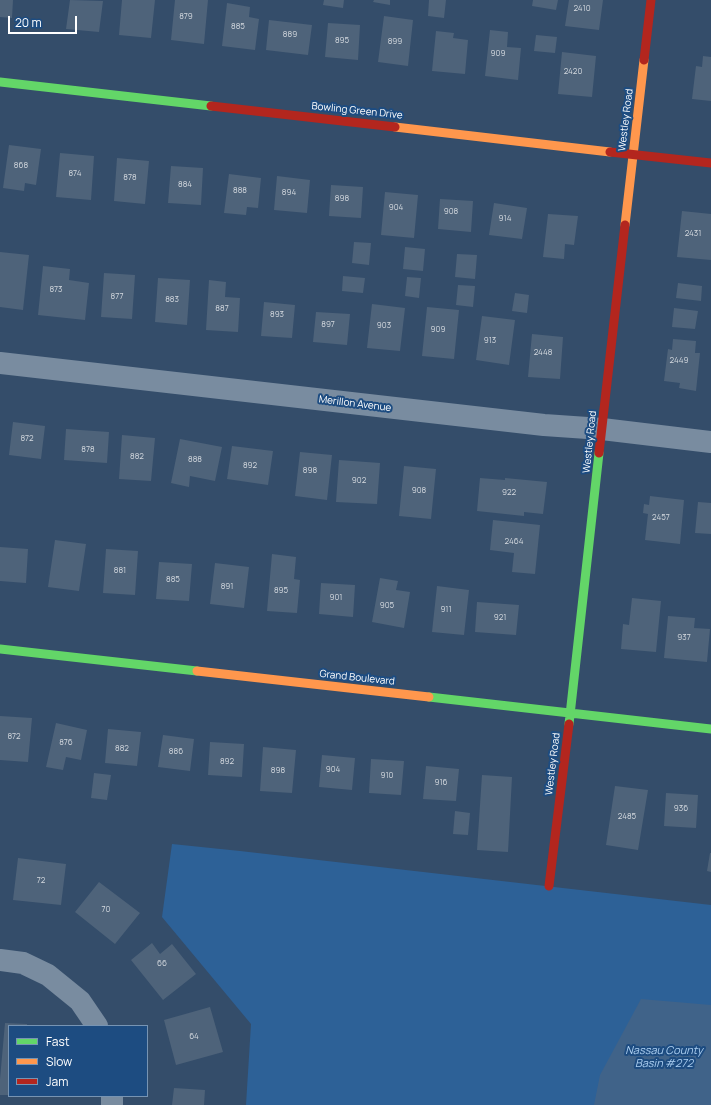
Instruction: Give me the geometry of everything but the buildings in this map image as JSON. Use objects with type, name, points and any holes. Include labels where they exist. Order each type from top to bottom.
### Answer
[{"type":"street","name":"Westley Road","points":[[549,886],[651,0]]},
{"type":"street","name":"Bowling Green Drive","points":[[0,82],[711,163]]},
{"type":"street","name":"Merillon Avenue","points":[[0,363],[544,425],[602,429],[711,442]]},
{"type":"street","name":"Grand Boulevard","points":[[0,649],[711,729]]},
{"type":"street","points":[[0,960],[23,963],[48,975],[80,1001],[96,1025]]},
{"type":"shaded area","name":"Nassau County Basin #272","points":[[172,844],[711,905],[711,1105],[246,1105],[251,1024],[162,917]]},
{"type":"water","name":"Nassau County Basin #272","points":[[641,999],[711,1005],[711,1105],[594,1105],[600,1075]]},
{"type":"traffic: fast","points":[[0,82],[211,106]]},
{"type":"traffic: fast","points":[[569,724],[599,453]]},
{"type":"traffic: fast","points":[[0,649],[197,671]]},
{"type":"traffic: fast","points":[[429,697],[711,729]]},
{"type":"traffic: slow","points":[[625,225],[644,60]]},
{"type":"traffic: slow","points":[[395,127],[610,152]]},
{"type":"traffic: slow","points":[[197,671],[429,697]]},
{"type":"traffic: jam","points":[[644,60],[651,0]]},
{"type":"traffic: jam","points":[[211,106],[395,127]]},
{"type":"traffic: jam","points":[[610,152],[711,163]]},
{"type":"traffic: jam","points":[[599,453],[625,225]]},
{"type":"traffic: jam","points":[[549,886],[569,724]]}]
